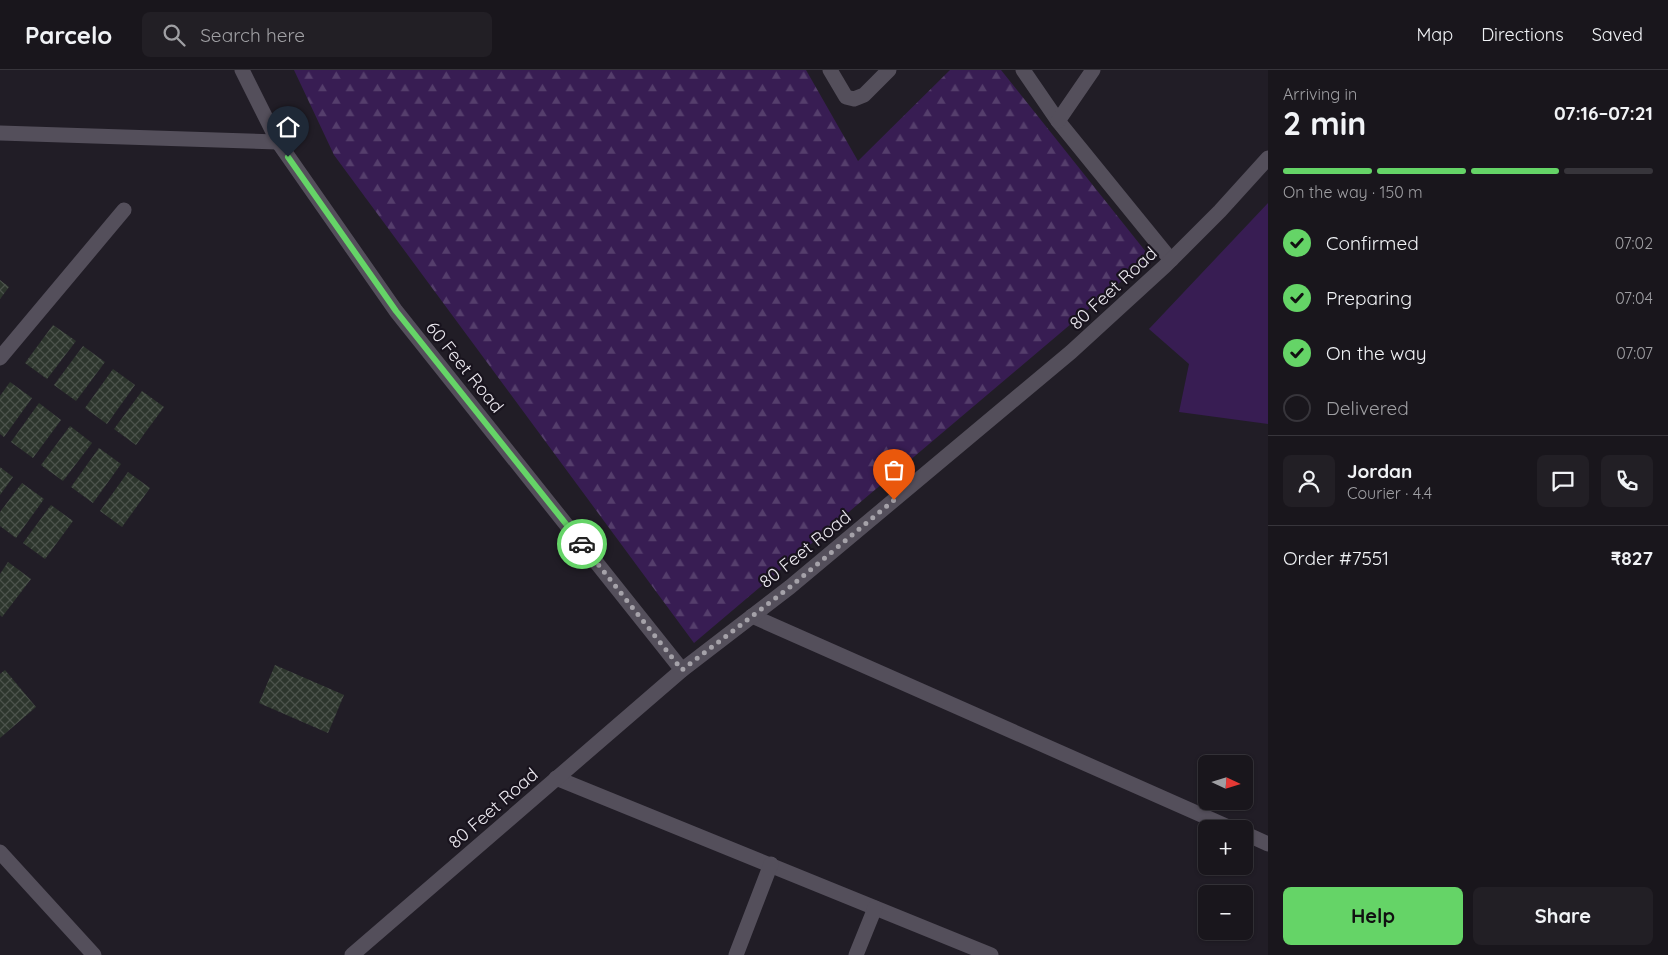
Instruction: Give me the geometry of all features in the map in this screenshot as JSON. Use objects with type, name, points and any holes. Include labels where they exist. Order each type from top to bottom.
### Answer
[{"type":"street","name":"60 Feet Road","points":[[242,70],[278,142],[396,311],[682,670]]},
{"type":"street","points":[[830,70],[846,97],[854,99],[864,95],[890,70]]},
{"type":"street","points":[[1024,70],[1058,121],[1171,260]]},
{"type":"street","points":[[1058,121],[1093,70]]},
{"type":"street","points":[[0,134],[278,142]]},
{"type":"street","name":"80 Feet Road","points":[[360,952],[556,778],[682,670],[790,587],[1071,352],[1171,260],[1220,211],[1268,158]]},
{"type":"street","points":[[0,358],[124,210]]},
{"type":"street","points":[[752,616],[1213,820]]},
{"type":"street","points":[[556,778],[771,864],[971,951],[991,955]]},
{"type":"street","points":[[1253,837],[1268,844]]},
{"type":"street","points":[[0,852],[94,955]]},
{"type":"street","points":[[736,955],[771,864]]},
{"type":"street","points":[[856,955],[875,908]]},
{"type":"green space","points":[[294,70],[806,70],[858,161],[950,70],[1001,70],[1150,257],[694,643],[334,155]]},
{"type":"green space","points":[[1268,203],[1268,424],[1179,412],[1189,364],[1149,329]]},
{"type":"building","points":[[0,280],[9,287],[0,299]]},
{"type":"building","points":[[53,325],[76,341],[47,379],[25,363]]},
{"type":"building","points":[[83,346],[105,362],[76,401],[54,385]]},
{"type":"building","points":[[113,369],[135,385],[107,424],[85,408]]},
{"type":"building","points":[[10,382],[32,398],[4,437],[0,434],[0,396]]},
{"type":"building","points":[[142,391],[164,407],[136,445],[114,429]]},
{"type":"building","points":[[39,403],[61,420],[33,458],[11,442]]},
{"type":"building","points":[[70,426],[92,443],[63,481],[41,465]]},
{"type":"building","points":[[99,448],[121,464],[93,503],[71,487]]},
{"type":"building","points":[[0,467],[13,477],[0,495]]},
{"type":"building","points":[[128,472],[150,488],[122,527],[100,511]]},
{"type":"building","points":[[22,483],[44,499],[16,538],[0,526],[0,512]]},
{"type":"building","points":[[51,505],[73,521],[45,559],[23,543]]},
{"type":"building","points":[[8,562],[31,579],[2,617],[0,615],[0,574]]},
{"type":"building","points":[[275,665],[344,695],[328,733],[259,703]]},
{"type":"building","points":[[5,670],[36,707],[0,738],[0,674]]},
{"type":"way so far","points":[[582,544],[682,670],[790,587],[894,500]]},
{"type":"route","points":[[288,157],[396,311],[582,544]]}]
